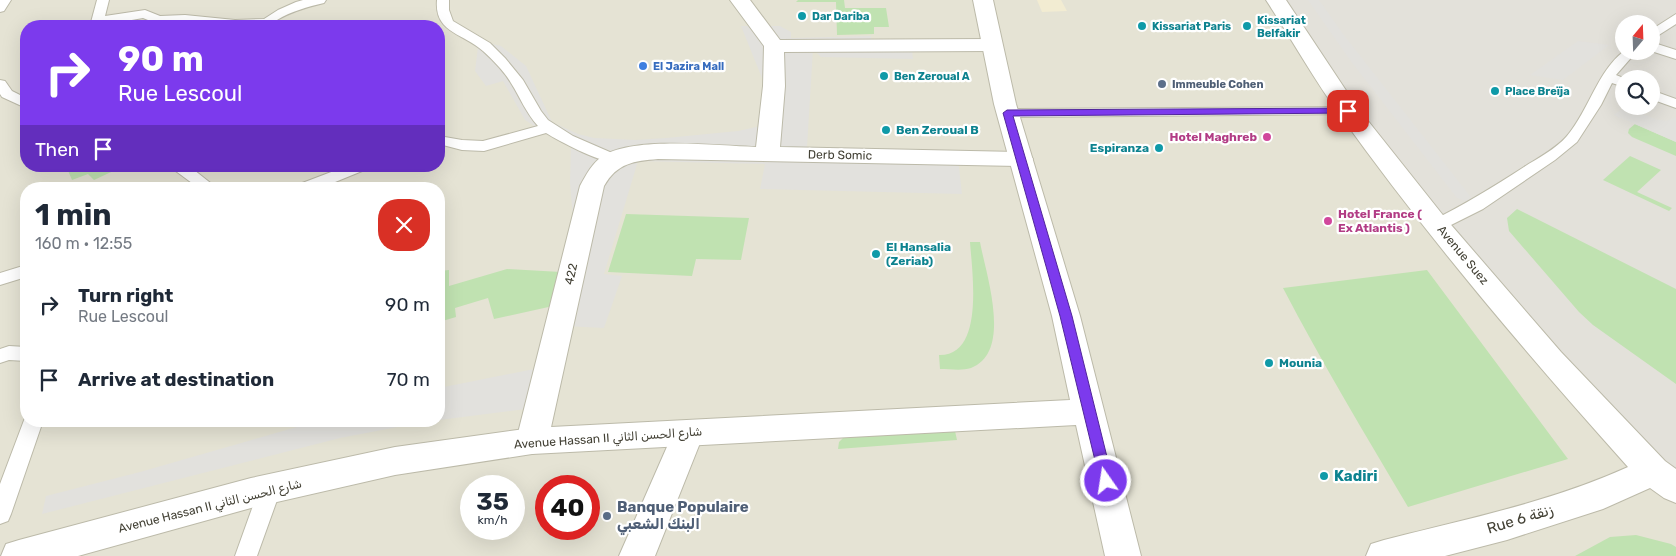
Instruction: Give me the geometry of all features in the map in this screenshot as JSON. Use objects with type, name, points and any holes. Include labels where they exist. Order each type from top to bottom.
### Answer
[{"type":"street","points":[[740,0],[774,46],[774,86],[767,154]]},
{"type":"street","points":[[982,0],[1007,113],[1066,316],[1124,556]]},
{"type":"street","name":"Avenue Suez","points":[[1276,0],[1348,111],[1437,225],[1550,360],[1665,480]]},
{"type":"street","points":[[774,46],[992,45]]},
{"type":"street","name":"Derb Somic","points":[[614,159],[624,154],[658,152],[1021,159]]},
{"type":"street","name":"422","points":[[532,441],[592,186],[597,175],[614,159]]},
{"type":"street","name":"Avenue Hassan II شارع الحسن الثاني","points":[[19,556],[270,489],[395,461],[532,441],[1089,412]]},
{"type":"street","points":[[636,556],[688,433]]},
{"type":"street","name":"Rue 6 زنقة","points":[[1384,556],[1533,516],[1603,494],[1665,480]]},
{"type":"lane","points":[[0,8],[4,0]]},
{"type":"lane","points":[[98,20],[103,0]]},
{"type":"lane","points":[[274,20],[292,7],[315,0]]},
{"type":"lane","points":[[442,20],[443,0]]},
{"type":"lane","points":[[116,20],[145,14],[158,20],[195,20]]},
{"type":"lane","points":[[1670,29],[1676,18]]},
{"type":"lane","points":[[445,25],[472,36],[486,47],[515,77],[534,112],[543,123],[561,135],[614,159]]},
{"type":"lane","points":[[1660,49],[1676,55]]},
{"type":"lane","points":[[1437,225],[1477,204],[1550,157],[1572,139],[1611,71],[1622,60]]},
{"type":"lane","points":[[1609,77],[1615,79]]},
{"type":"lane","points":[[2,89],[20,100]]},
{"type":"lane","points":[[1660,98],[1676,104]]},
{"type":"lane","points":[[1007,113],[1348,111]]},
{"type":"lane","points":[[445,141],[467,146],[484,146],[549,127]]},
{"type":"lane","points":[[188,172],[201,182]]},
{"type":"lane","points":[[318,182],[339,172]]},
{"type":"lane","points":[[0,279],[20,273]]},
{"type":"lane","points":[[0,356],[20,354]]},
{"type":"lane","points":[[0,514],[31,427]]},
{"type":"lane","points":[[246,556],[270,489]]},
{"type":"shaded area","points":[[0,0],[1276,0],[1676,488],[1676,556],[0,556]]},
{"type":"shaded area","points":[[1037,0],[1061,0],[1067,11],[1042,12]]},
{"type":"shaded area","points":[[1276,0],[1676,0],[1676,488],[1500,300]]},
{"type":"shaded area","points":[[1308,0],[1319,0],[1343,34],[1477,205],[1457,198],[1350,60]]},
{"type":"shaded area","points":[[741,26],[780,26],[791,32],[791,38],[871,36],[871,41],[911,41],[913,59],[821,57],[813,49],[807,147],[957,150],[962,194],[760,189],[765,164],[638,161],[604,274],[622,276],[604,328],[564,326],[573,220],[570,182],[571,144],[545,133],[525,120],[503,81],[486,86],[475,71],[478,47],[492,44],[501,46],[526,66],[552,122],[578,134],[594,138],[636,140],[666,138],[738,131],[761,126],[766,88]]},
{"type":"shaded area","points":[[1578,41],[1609,45],[1563,80],[1530,75]]},
{"type":"shaded area","points":[[1614,115],[1646,115],[1666,121],[1676,117],[1676,142]]},
{"type":"shaded area","points":[[539,368],[526,409],[445,419],[445,387]]},
{"type":"shaded area","points":[[297,427],[398,427],[340,438],[42,514],[46,496],[140,472]]},
{"type":"green space","points":[[798,0],[844,0],[845,8],[886,8],[889,27],[874,27],[874,34],[837,35],[836,2],[796,2]]},
{"type":"green space","points":[[1635,124],[1676,142],[1676,156],[1632,137],[1628,133],[1629,129]]},
{"type":"green space","points":[[1630,156],[1661,170],[1637,192],[1672,208],[1669,211],[1603,180]]},
{"type":"green space","points":[[69,172],[111,172],[94,180],[88,174],[72,180]]},
{"type":"green space","points":[[1517,209],[1676,289],[1676,384],[1593,325],[1579,312],[1509,231],[1507,218]]},
{"type":"green space","points":[[626,214],[749,218],[741,260],[696,259],[692,276],[608,272]]},
{"type":"green space","points":[[970,242],[980,242],[991,292],[994,330],[991,346],[984,359],[971,368],[960,370],[940,369],[939,355],[954,352],[964,342],[970,328],[973,291]]},
{"type":"green space","points":[[507,269],[561,272],[553,306],[494,319],[488,298],[455,308],[456,317],[445,320],[445,270],[449,270],[449,286]]},
{"type":"green space","points":[[1427,270],[1568,459],[1408,507],[1328,371],[1283,288]]},
{"type":"green space","points":[[955,431],[957,440],[838,449],[839,442],[845,436]]},
{"type":"green space","points":[[1636,535],[1671,544],[1676,547],[1676,556],[1575,556],[1610,537]]},
{"type":"place","name":"Dar Dariba","points":[[802,16]]},
{"type":"place","name":"Kissariat Paris","points":[[1142,26]]},
{"type":"place","name":"Kissariat Belfakir","points":[[1247,26]]},
{"type":"place","name":"El Jazira Mall","points":[[643,66]]},
{"type":"place","name":"Ben Zeroual A","points":[[884,76]]},
{"type":"place","name":"Immeuble Cohen","points":[[1162,84]]},
{"type":"place","name":"Place Breïja","points":[[1495,91]]},
{"type":"place","name":"Ben Zeroual B","points":[[886,130]]},
{"type":"place","name":"Hotel Maghreb","points":[[1267,137]]},
{"type":"place","name":"Espiranza","points":[[1159,148]]},
{"type":"place","name":"Hotel France ( Ex Atlantis )","points":[[1328,221]]},
{"type":"place","name":"El Hansalia (Zeriab)","points":[[876,254]]},
{"type":"place","name":"Mounia","points":[[1269,363]]},
{"type":"place","name":"Kadiri","points":[[1324,476]]},
{"type":"place","name":"Banque Populaire البنك الشعبي","points":[[607,516]]},
{"type":"route","points":[[1106,481],[1066,316],[1007,113],[1348,111]]}]
